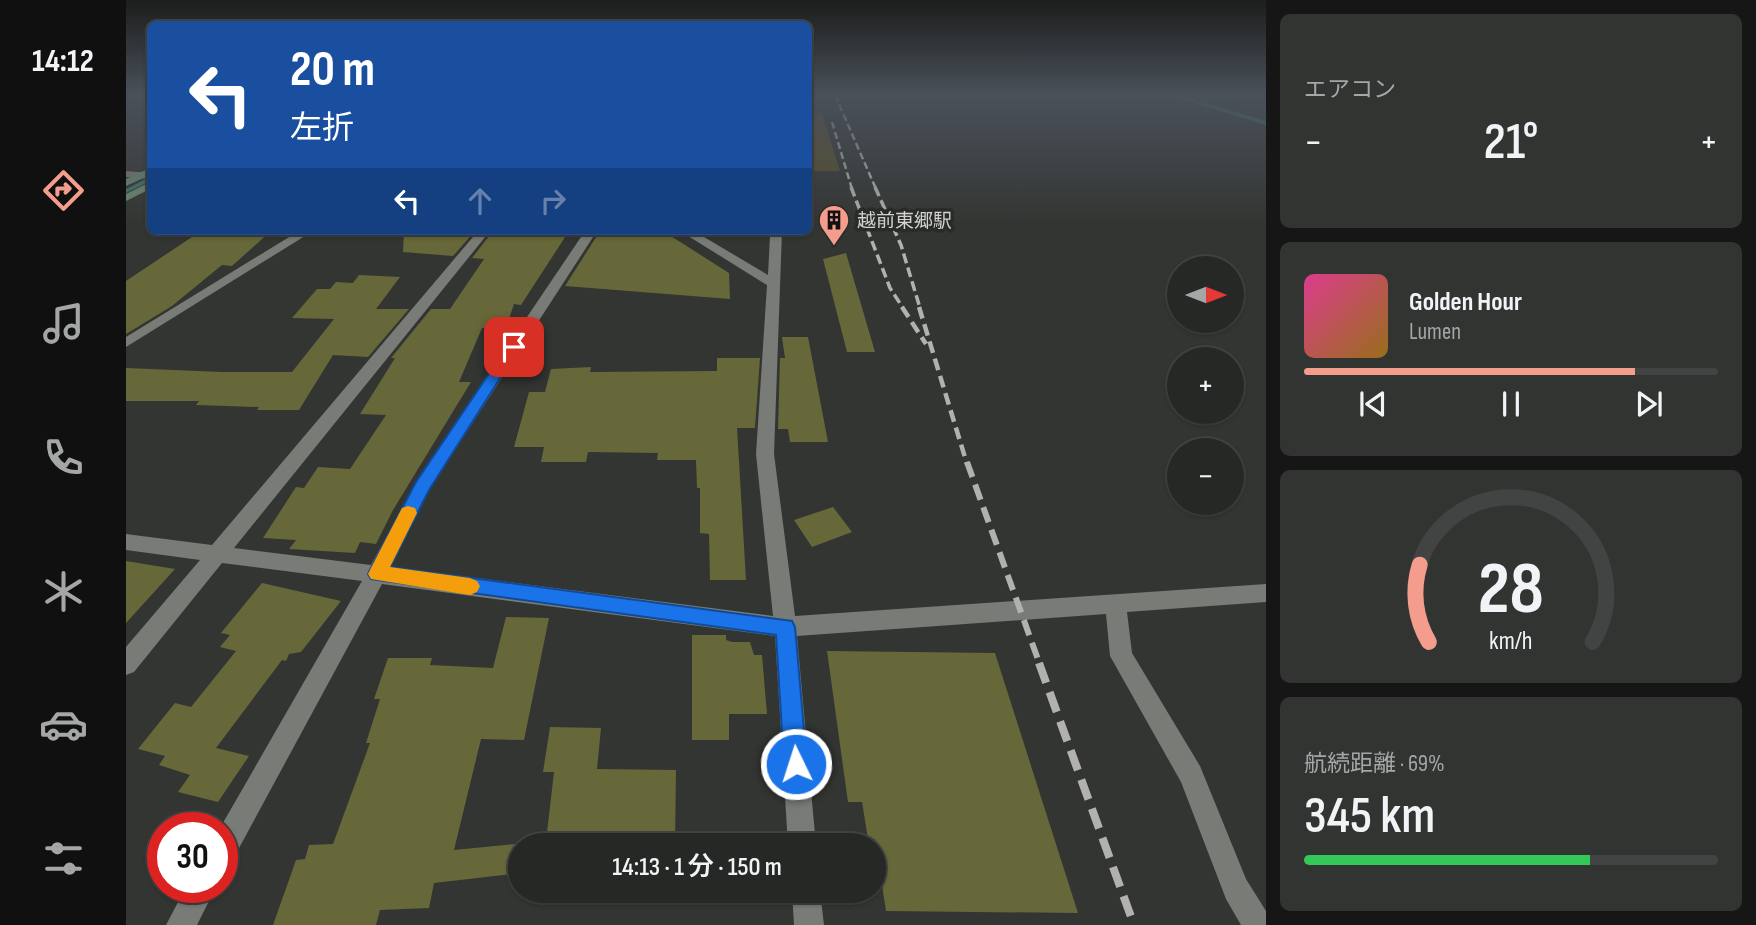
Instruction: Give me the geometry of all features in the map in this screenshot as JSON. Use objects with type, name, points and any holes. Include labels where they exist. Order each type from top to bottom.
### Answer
[{"type":"main road","points":[[126,183],[147,174]]},
{"type":"main road","points":[[126,198],[147,187]]},
{"type":"street","points":[[126,174],[147,174]]},
{"type":"street","points":[[126,343],[241,275],[301,235]]},
{"type":"street","points":[[126,664],[481,235]]},
{"type":"street","points":[[238,822],[377,574],[422,487],[587,235]]},
{"type":"street","points":[[693,235],[774,284]]},
{"type":"street","points":[[776,235],[765,454],[785,627],[801,833]]},
{"type":"street","points":[[126,542],[785,627],[1266,593]]},
{"type":"street","points":[[1115,603],[1121,656],[1191,775],[1236,890],[1258,925]]},
{"type":"street","points":[[181,925],[193,903]]},
{"type":"street","points":[[807,903],[809,925]]},
{"type":"shaded area","points":[[812,138],[830,138],[840,171],[812,171]]},
{"type":"building","points":[[195,235],[267,235],[232,266],[222,265],[172,306],[126,334],[126,281]]},
{"type":"building","points":[[404,235],[471,235],[453,256],[403,252]]},
{"type":"building","points":[[490,235],[566,235],[521,305],[514,304],[506,328],[482,328],[459,382],[471,382],[393,510],[376,544],[360,542],[355,553],[289,549],[296,540],[263,538],[296,487],[304,488],[318,467],[350,469],[386,415],[360,414],[395,358],[391,358],[431,309],[450,309],[484,259],[472,258]]},
{"type":"building","points":[[597,235],[669,235],[729,273],[730,299],[565,286]]},
{"type":"building","points":[[846,253],[875,352],[847,352],[823,259]]},
{"type":"building","points":[[359,275],[400,277],[376,309],[409,309],[368,357],[333,355],[299,410],[196,405],[199,401],[126,401],[126,368],[292,372],[334,319],[292,318],[317,289],[330,289],[336,282],[353,283]]},
{"type":"building","points":[[782,337],[808,337],[828,442],[790,442],[788,429],[778,429],[780,358],[785,358]]},
{"type":"building","points":[[717,358],[760,358],[755,428],[737,428],[746,580],[710,580],[709,534],[700,533],[700,488],[697,488],[696,460],[657,460],[658,453],[588,452],[586,462],[541,462],[544,447],[514,447],[529,392],[545,392],[551,369],[591,367],[590,372],[717,371]]},
{"type":"building","points":[[833,507],[852,532],[812,547],[794,520]]},
{"type":"building","points":[[126,561],[175,569],[126,623]]},
{"type":"building","points":[[262,583],[341,601],[301,652],[289,654],[286,661],[282,660],[216,748],[249,756],[218,802],[178,792],[190,775],[159,765],[165,756],[138,749],[175,703],[191,707],[236,651],[220,647],[230,635],[221,633]]},
{"type":"building","points":[[506,617],[549,618],[524,740],[481,739],[454,850],[508,845],[508,874],[434,883],[429,908],[380,910],[376,925],[273,925],[296,860],[305,859],[309,845],[333,844],[370,743],[366,743],[380,699],[374,699],[388,658],[432,658],[430,665],[493,668]]},
{"type":"building","points":[[692,635],[726,635],[726,640],[732,642],[750,642],[754,655],[762,655],[767,714],[729,714],[729,740],[692,740]]},
{"type":"building","points":[[827,651],[995,653],[1078,913],[886,911],[886,833],[867,833],[862,802],[848,802]]},
{"type":"building","points":[[550,727],[601,728],[597,769],[676,770],[675,833],[547,833],[554,772],[543,772]]},
{"type":"waterway","points":[[126,191],[147,180]]},
{"type":"railway","points":[[837,138],[852,189]]},
{"type":"railway","points":[[854,138],[876,189]]},
{"type":"railway","points":[[851,187],[890,288],[903,308]]},
{"type":"railway","points":[[875,187],[901,245],[920,308]]},
{"type":"railway","points":[[902,307],[926,344]]},
{"type":"railway","points":[[919,307],[967,464]]},
{"type":"railway","points":[[967,462],[1040,665]]},
{"type":"railway","points":[[1039,663],[1134,925]]},
{"type":"slow traffic","points":[[408,513],[377,574],[470,586]]},
{"type":"place","name":"越前東郷駅","points":[[834,247]]},
{"type":"route","points":[[514,347],[422,487],[377,574],[785,627],[796,764]]}]
